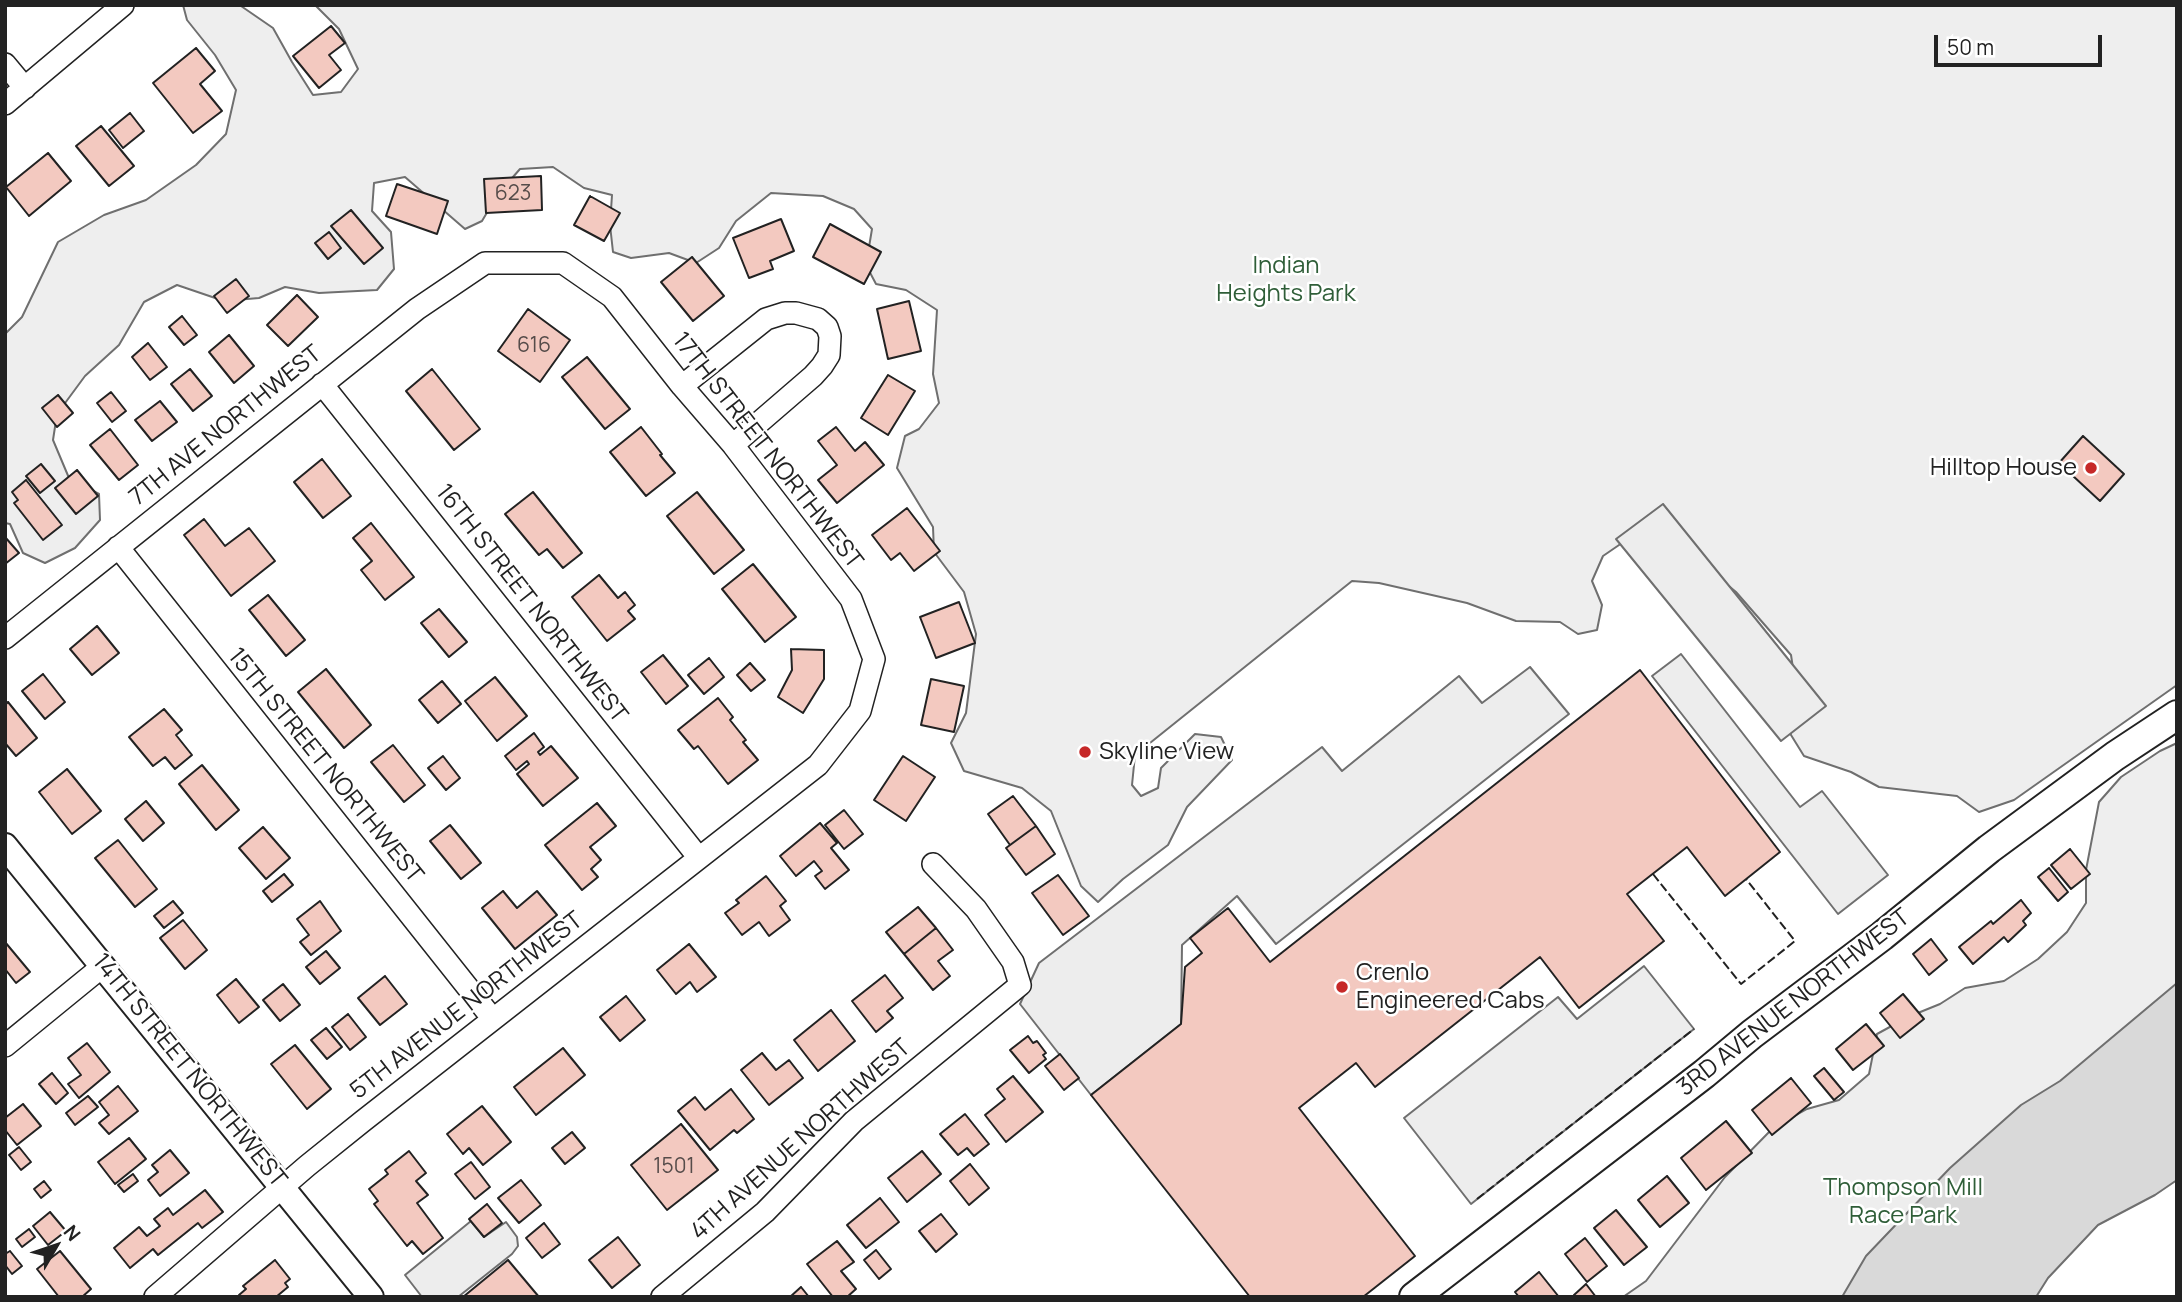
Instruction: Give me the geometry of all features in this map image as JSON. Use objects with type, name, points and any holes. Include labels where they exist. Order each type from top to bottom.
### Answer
[{"type":"main road","name":"3RD AVENUE NORTHWEST","points":[[1414,1297],[1882,936],[1989,849],[2115,756],[2177,715]]},
{"type":"street","points":[[5,104],[123,5]]},
{"type":"street","points":[[5,64],[25,88]]},
{"type":"street","name":"7TH AVE NORTHWEST","points":[[5,638],[417,309],[485,263]]},
{"type":"street","name":"17TH STREET NORTHWEST","points":[[485,263],[563,263],[612,297],[682,386],[733,445],[851,599],[873,659],[860,711],[818,765]]},
{"type":"street","points":[[682,386],[766,319],[785,313],[796,313],[818,319],[827,327],[830,336],[829,355],[822,366],[733,445]]},
{"type":"street","name":"16TH STREET NORTHWEST","points":[[322,384],[699,858]]},
{"type":"street","name":"15TH STREET NORTHWEST","points":[[118,547],[492,1018]]},
{"type":"street","name":"5TH AVENUE NORTHWEST","points":[[155,1297],[307,1166],[492,1018],[818,765]]},
{"type":"street","name":"14TH STREET NORTHWEST","points":[[5,846],[372,1297]]},
{"type":"street","name":"4TH AVENUE NORTHWEST","points":[[662,1297],[765,1212],[854,1121],[1020,985],[1013,962],[976,909],[933,864]]},
{"type":"street","points":[[5,1046],[103,966]]},
{"type":"green space","name":"Indian Heights Park","points":[[183,5],[241,6],[273,28],[313,95],[341,92],[358,69],[339,29],[315,5],[2177,5],[2177,685],[2014,800],[1979,812],[1957,796],[1879,787],[1851,772],[1804,756],[1791,735],[1785,710],[1794,675],[1791,655],[1736,592],[1674,540],[1638,532],[1603,556],[1592,581],[1602,605],[1597,630],[1578,634],[1560,622],[1516,621],[1467,603],[1379,583],[1352,581],[1135,755],[1132,785],[1141,796],[1158,788],[1161,768],[1195,734],[1221,737],[1232,760],[1187,807],[1168,845],[1098,902],[1081,886],[1051,811],[1022,788],[964,771],[951,743],[966,713],[976,634],[964,592],[934,552],[933,527],[897,468],[905,436],[919,429],[939,403],[933,374],[937,310],[906,290],[876,284],[866,265],[872,229],[854,209],[823,196],[771,193],[736,221],[719,248],[696,263],[669,253],[631,258],[613,252],[610,225],[612,195],[584,188],[553,167],[520,169],[498,194],[482,221],[465,229],[405,177],[374,183],[372,211],[391,232],[394,269],[377,290],[319,293],[285,287],[259,298],[224,301],[177,285],[144,302],[119,345],[85,376],[57,414],[53,440],[69,478],[99,494],[100,520],[75,548],[45,563],[23,553],[10,524],[5,523],[5,334],[22,317],[58,242],[104,215],[146,200],[196,165],[226,134],[236,90],[215,55],[187,20]]},
{"type":"green space","name":"Thompson Mill Race Park","points":[[2177,743],[2177,1075],[1950,1297],[1623,1297],[1646,1281],[1725,1177],[1773,1128],[1807,1109],[1839,1100],[1869,1074],[1877,1034],[1940,1004],[1965,988],[2004,981],[2038,959],[2067,932],[2086,903],[2086,870],[2099,802],[2121,777]]},
{"type":"shaded area","points":[[1663,504],[1826,706],[1781,741],[1616,539]]},
{"type":"shaded area","points":[[1681,654],[1800,807],[1822,791],[1888,875],[1838,914],[1652,676]]},
{"type":"shaded area","points":[[1530,667],[1569,714],[1276,944],[1237,896],[1182,945],[1181,1024],[1091,1095],[1020,1004],[1039,963],[1322,747],[1342,771],[1459,676],[1482,703]]},
{"type":"shaded area","points":[[1644,966],[1694,1029],[1471,1204],[1404,1118],[1558,997],[1577,1019]]},
{"type":"shaded area","points":[[2177,983],[2177,1180],[2155,1195],[2098,1225],[2048,1278],[2036,1297],[1842,1297],[1866,1256],[1950,1168],[2021,1105],[2060,1081]]},
{"type":"shaded area","points":[[471,1221],[484,1237],[506,1222],[517,1237],[518,1246],[512,1254],[458,1297],[422,1297],[405,1275]]},
{"type":"building","points":[[331,26],[345,43],[329,55],[341,70],[319,88],[293,56]]},
{"type":"building","points":[[196,48],[215,71],[200,84],[222,111],[193,133],[153,83]]},
{"type":"building","points":[[130,113],[144,131],[123,148],[109,130]]},
{"type":"building","points":[[101,126],[134,166],[109,186],[76,146]]},
{"type":"building","points":[[48,153],[71,181],[29,216],[6,187]]},
{"type":"building","points":[[541,176],[542,210],[486,213],[484,179]]},
{"type":"building","points":[[397,184],[448,201],[437,234],[386,216]]},
{"type":"building","points":[[590,196],[620,213],[604,241],[574,225]]},
{"type":"building","points":[[351,210],[383,248],[364,264],[331,226]]},
{"type":"building","points":[[781,219],[794,251],[770,261],[773,269],[749,278],[733,238]]},
{"type":"building","points":[[830,224],[881,252],[864,284],[813,257]]},
{"type":"building","points":[[329,232],[341,248],[328,259],[315,243]]},
{"type":"building","points":[[692,257],[724,296],[693,321],[661,282]]},
{"type":"building","points":[[236,279],[249,296],[227,313],[214,296]]},
{"type":"building","points":[[297,295],[318,317],[288,346],[267,325]]},
{"type":"building","points":[[909,301],[921,351],[888,359],[877,309]]},
{"type":"building","points":[[528,309],[570,340],[540,382],[498,351]]},
{"type":"building","points":[[182,316],[197,335],[184,345],[169,327]]},
{"type":"building","points":[[229,335],[254,366],[234,383],[209,352]]},
{"type":"building","points":[[148,343],[167,367],[150,380],[132,357]]},
{"type":"building","points":[[587,357],[630,409],[605,429],[562,377]]},
{"type":"building","points":[[190,369],[212,396],[193,411],[171,384]]},
{"type":"building","points":[[432,369],[480,429],[454,450],[406,391]]},
{"type":"building","points":[[888,375],[915,391],[888,435],[861,418]]},
{"type":"building","points":[[111,392],[126,411],[112,422],[97,403]]},
{"type":"building","points":[[58,395],[73,413],[57,427],[42,408]]},
{"type":"building","points":[[160,401],[177,422],[152,441],[135,420]]},
{"type":"building","points":[[641,427],[675,473],[646,496],[610,452]]},
{"type":"building","points":[[836,427],[855,451],[865,442],[884,465],[837,503],[818,480],[837,465],[818,441]]},
{"type":"building","points":[[110,429],[138,465],[119,480],[90,445]]},
{"type":"building","name":"Hilltop House","points":[[2083,436],[2124,474],[2100,501],[2059,463]]},
{"type":"building","points":[[322,459],[351,496],[323,518],[294,482]]},
{"type":"building","points":[[41,464],[55,481],[40,493],[26,476]]},
{"type":"building","points":[[77,470],[98,496],[76,514],[55,488]]},
{"type":"building","points":[[26,480],[62,525],[43,540],[14,503],[18,500],[12,492]]},
{"type":"building","points":[[533,492],[582,553],[563,568],[547,549],[539,555],[505,514]]},
{"type":"building","points":[[697,492],[744,550],[714,574],[667,516]]},
{"type":"building","points":[[907,508],[940,551],[914,571],[900,553],[891,560],[872,535]]},
{"type":"building","points":[[204,519],[225,546],[249,528],[275,561],[231,596],[184,535]]},
{"type":"building","points":[[371,523],[414,577],[385,600],[361,570],[372,561],[353,538]]},
{"type":"building","points":[[5,537],[19,553],[5,564]]},
{"type":"building","points":[[753,564],[796,617],[765,642],[722,589]]},
{"type":"building","points":[[599,575],[618,598],[625,592],[635,605],[628,611],[635,619],[607,641],[572,597]]},
{"type":"building","points":[[268,595],[305,640],[286,656],[249,610]]},
{"type":"building","points":[[959,602],[975,643],[936,658],[920,617]]},
{"type":"building","points":[[439,609],[467,642],[449,657],[421,623]]},
{"type":"building","points":[[97,626],[119,653],[92,675],[70,649]]},
{"type":"building","points":[[791,649],[824,650],[824,679],[803,713],[778,697],[792,670]]},
{"type":"building","points":[[663,655],[688,686],[666,704],[641,672]]},
{"type":"building","points":[[709,658],[724,677],[704,694],[688,675]]},
{"type":"building","points":[[750,663],[765,680],[751,691],[737,675]]},
{"type":"building","points":[[326,669],[371,725],[344,748],[298,692]]},
{"type":"building","name":"Crenlo Engineered Cabs","points":[[1640,670],[1780,852],[1725,896],[1687,847],[1627,894],[1664,941],[1579,1008],[1540,957],[1375,1087],[1356,1063],[1299,1108],[1415,1256],[1363,1297],[1250,1297],[1091,1095],[1181,1024],[1185,967],[1202,953],[1190,938],[1228,908],[1270,962]]},
{"type":"building","points":[[43,674],[65,702],[45,719],[22,691]]},
{"type":"building","points":[[495,677],[527,716],[497,741],[465,701]]},
{"type":"building","points":[[931,679],[964,686],[954,732],[921,725]]},
{"type":"building","points":[[442,681],[461,704],[438,723],[419,700]]},
{"type":"building","points":[[718,698],[733,717],[730,720],[746,740],[743,742],[758,760],[728,784],[698,746],[694,749],[678,730]]},
{"type":"building","points":[[8,702],[37,738],[16,756],[5,743],[5,705]]},
{"type":"building","points":[[164,709],[182,730],[176,735],[192,755],[175,769],[165,757],[153,766],[129,737]]},
{"type":"building","points":[[534,733],[544,747],[538,752],[540,755],[551,746],[578,778],[543,806],[517,774],[529,764],[527,761],[516,770],[505,756]]},
{"type":"building","points":[[393,745],[425,785],[404,802],[371,762]]},
{"type":"building","points":[[443,756],[460,778],[446,790],[428,768]]},
{"type":"building","points":[[903,756],[935,777],[906,821],[874,800]]},
{"type":"building","points":[[202,765],[239,810],[216,830],[179,784]]},
{"type":"building","points":[[67,769],[101,811],[72,834],[39,792]]},
{"type":"building","points":[[1013,796],[1036,826],[1010,845],[988,814]]},
{"type":"building","points":[[146,801],[164,823],[143,841],[125,819]]},
{"type":"building","points":[[597,803],[616,826],[590,847],[601,860],[591,869],[598,877],[582,890],[545,845]]},
{"type":"building","points":[[844,810],[863,834],[844,849],[825,825]]},
{"type":"building","points":[[820,823],[837,843],[831,848],[849,870],[825,889],[815,876],[822,871],[814,861],[796,876],[780,856]]},
{"type":"building","points":[[450,825],[481,863],[461,879],[430,841]]},
{"type":"building","points":[[1036,826],[1055,854],[1026,875],[1006,848]]},
{"type":"building","points":[[263,827],[290,858],[266,879],[239,848]]},
{"type":"building","points":[[118,840],[157,889],[135,907],[95,858]]},
{"type":"building","points":[[2070,849],[2090,874],[2071,889],[2051,865]]},
{"type":"building","points":[[2049,868],[2068,892],[2058,901],[2038,877]]},
{"type":"building","points":[[284,874],[293,885],[272,902],[263,891]]},
{"type":"building","points":[[1058,875],[1089,916],[1063,935],[1032,893]]},
{"type":"building","points":[[766,876],[786,901],[780,906],[790,920],[769,936],[759,922],[742,935],[725,913],[739,903],[736,900]]},
{"type":"building","points":[[503,891],[517,908],[537,891],[557,915],[515,949],[482,908]]},
{"type":"building","points":[[2021,900],[2031,913],[2023,921],[2026,925],[2008,942],[2004,937],[1973,964],[1959,947],[1991,921],[1993,924]]},
{"type":"building","points":[[173,901],[183,913],[164,928],[154,916]]},
{"type":"building","points":[[320,901],[341,931],[311,955],[300,942],[309,935],[297,919]]},
{"type":"building","points":[[918,907],[936,928],[904,954],[886,932]]},
{"type":"building","points":[[183,920],[207,950],[185,969],[160,938]]},
{"type":"building","points":[[936,928],[953,950],[938,961],[950,976],[933,990],[904,954]]},
{"type":"building","points":[[1931,939],[1947,960],[1929,975],[1913,954]]},
{"type":"building","points":[[5,942],[30,972],[16,983],[5,969]]},
{"type":"building","points":[[689,944],[716,977],[697,992],[690,982],[676,994],[657,970]]},
{"type":"building","points":[[326,951],[340,968],[320,984],[306,967]]},
{"type":"building","points":[[885,975],[903,998],[887,1011],[893,1018],[876,1032],[852,1001]]},
{"type":"building","points":[[385,976],[407,1004],[380,1025],[358,998]]},
{"type":"building","points":[[236,979],[259,1007],[239,1023],[217,995]]},
{"type":"building","points":[[283,984],[300,1005],[280,1021],[263,1000]]},
{"type":"building","points":[[1903,994],[1924,1019],[1900,1038],[1880,1013]]},
{"type":"building","points":[[626,996],[645,1020],[620,1041],[600,1017]]},
{"type":"building","points":[[831,1010],[855,1041],[818,1071],[794,1040]]},
{"type":"building","points":[[348,1014],[366,1037],[350,1050],[332,1027]]},
{"type":"building","points":[[1866,1024],[1884,1046],[1853,1070],[1836,1049]]},
{"type":"building","points":[[326,1028],[342,1047],[327,1059],[311,1040]]},
{"type":"building","points":[[1028,1036],[1033,1043],[1037,1041],[1046,1053],[1043,1055],[1046,1059],[1029,1073],[1010,1050]]},
{"type":"building","points":[[87,1043],[110,1072],[79,1098],[68,1084],[81,1075],[68,1058]]},
{"type":"building","points":[[295,1045],[331,1089],[307,1109],[271,1064]]},
{"type":"building","points":[[563,1048],[585,1075],[536,1115],[514,1087]]},
{"type":"building","points":[[762,1053],[776,1070],[789,1060],[803,1078],[769,1105],[741,1070]]},
{"type":"building","points":[[1060,1054],[1079,1078],[1064,1090],[1045,1066]]},
{"type":"building","points":[[1824,1068],[1844,1092],[1834,1100],[1814,1076]]},
{"type":"building","points":[[52,1073],[68,1093],[56,1104],[39,1084]]},
{"type":"building","points":[[1013,1076],[1043,1112],[1006,1142],[985,1115],[1005,1099],[997,1089]]},
{"type":"building","points":[[1791,1078],[1811,1103],[1772,1135],[1752,1110]]},
{"type":"building","points":[[118,1086],[138,1111],[109,1134],[99,1123],[109,1115],[99,1102]]},
{"type":"building","points":[[731,1089],[754,1119],[737,1133],[734,1130],[710,1150],[678,1111],[695,1097],[705,1110]]},
{"type":"building","points":[[88,1096],[98,1107],[75,1125],[66,1113]]},
{"type":"building","points":[[23,1104],[41,1126],[17,1145],[5,1130],[5,1118]]},
{"type":"building","points":[[482,1106],[511,1142],[483,1165],[469,1148],[463,1154],[447,1134]]},
{"type":"building","points":[[965,1114],[989,1144],[974,1156],[967,1148],[958,1155],[940,1134]]},
{"type":"building","points":[[1726,1121],[1752,1153],[1706,1190],[1681,1158]]},
{"type":"building","points":[[681,1124],[718,1170],[667,1210],[631,1165]]},
{"type":"building","points":[[572,1132],[585,1148],[565,1164],[552,1148]]},
{"type":"building","points":[[129,1138],[146,1159],[115,1184],[98,1162]]},
{"type":"building","points":[[19,1147],[31,1162],[21,1170],[9,1155]]},
{"type":"building","points":[[170,1150],[189,1173],[160,1196],[148,1180],[158,1172],[152,1165]]},
{"type":"building","points":[[409,1151],[426,1173],[416,1181],[428,1195],[417,1203],[443,1238],[423,1254],[412,1241],[407,1246],[374,1204],[378,1201],[369,1189],[388,1174],[385,1170]]},
{"type":"building","points":[[922,1151],[941,1174],[907,1202],[888,1178]]},
{"type":"building","points":[[471,1162],[490,1187],[475,1199],[455,1174]]},
{"type":"building","points":[[970,1164],[989,1188],[969,1205],[950,1181]]},
{"type":"building","points":[[133,1174],[138,1181],[124,1192],[118,1185]]},
{"type":"building","points":[[1667,1176],[1689,1203],[1660,1227],[1638,1200]]},
{"type":"building","points":[[521,1180],[541,1205],[519,1223],[498,1198]]},
{"type":"building","points":[[44,1181],[51,1190],[41,1198],[34,1189]]},
{"type":"building","points":[[205,1190],[223,1212],[202,1228],[198,1223],[158,1255],[153,1249],[130,1268],[114,1248],[139,1227],[147,1236],[160,1226],[154,1219],[168,1208],[173,1215]]},
{"type":"building","points":[[880,1198],[899,1222],[866,1248],[847,1225]]},
{"type":"building","points":[[487,1204],[502,1223],[484,1237],[469,1219]]},
{"type":"building","points":[[1616,1210],[1647,1247],[1624,1265],[1594,1228]]},
{"type":"building","points":[[50,1212],[66,1231],[48,1245],[33,1226]]},
{"type":"building","points":[[941,1214],[957,1234],[936,1252],[919,1231]]},
{"type":"building","points":[[544,1223],[560,1244],[542,1258],[526,1238]]},
{"type":"building","points":[[29,1229],[35,1237],[22,1247],[16,1239]]},
{"type":"building","points":[[618,1237],[640,1265],[612,1288],[589,1260]]},
{"type":"building","points":[[1585,1238],[1607,1266],[1587,1282],[1565,1254]]},
{"type":"building","points":[[837,1241],[854,1262],[841,1271],[856,1289],[847,1297],[833,1297],[807,1264]]},
{"type":"building","points":[[876,1250],[891,1269],[879,1279],[864,1260]]},
{"type":"building","points":[[10,1251],[22,1266],[12,1274],[5,1265],[5,1254]]},
{"type":"building","points":[[60,1251],[91,1289],[82,1297],[59,1297],[37,1269]]},
{"type":"building","points":[[275,1260],[290,1279],[285,1283],[288,1287],[276,1297],[241,1297],[239,1295],[246,1289],[243,1286]]},
{"type":"building","points":[[508,1260],[539,1297],[463,1297]]},
{"type":"building","points":[[1539,1272],[1559,1297],[1519,1297],[1515,1292]]},
{"type":"building","points":[[1586,1284],[1596,1297],[1575,1297],[1574,1295]]},
{"type":"building","points":[[801,1287],[809,1297],[790,1297]]},
{"type":"fence","points":[[1653,874],[1741,984],[1795,941],[1746,879]]},
{"type":"fence","points":[[1477,1199],[1694,1029]]},
{"type":"place","name":"Hilltop House","points":[[2091,468]]},
{"type":"place","name":"Skyline View","points":[[1085,752]]},
{"type":"place","name":"Crenlo Engineered Cabs","points":[[1342,987]]}]
